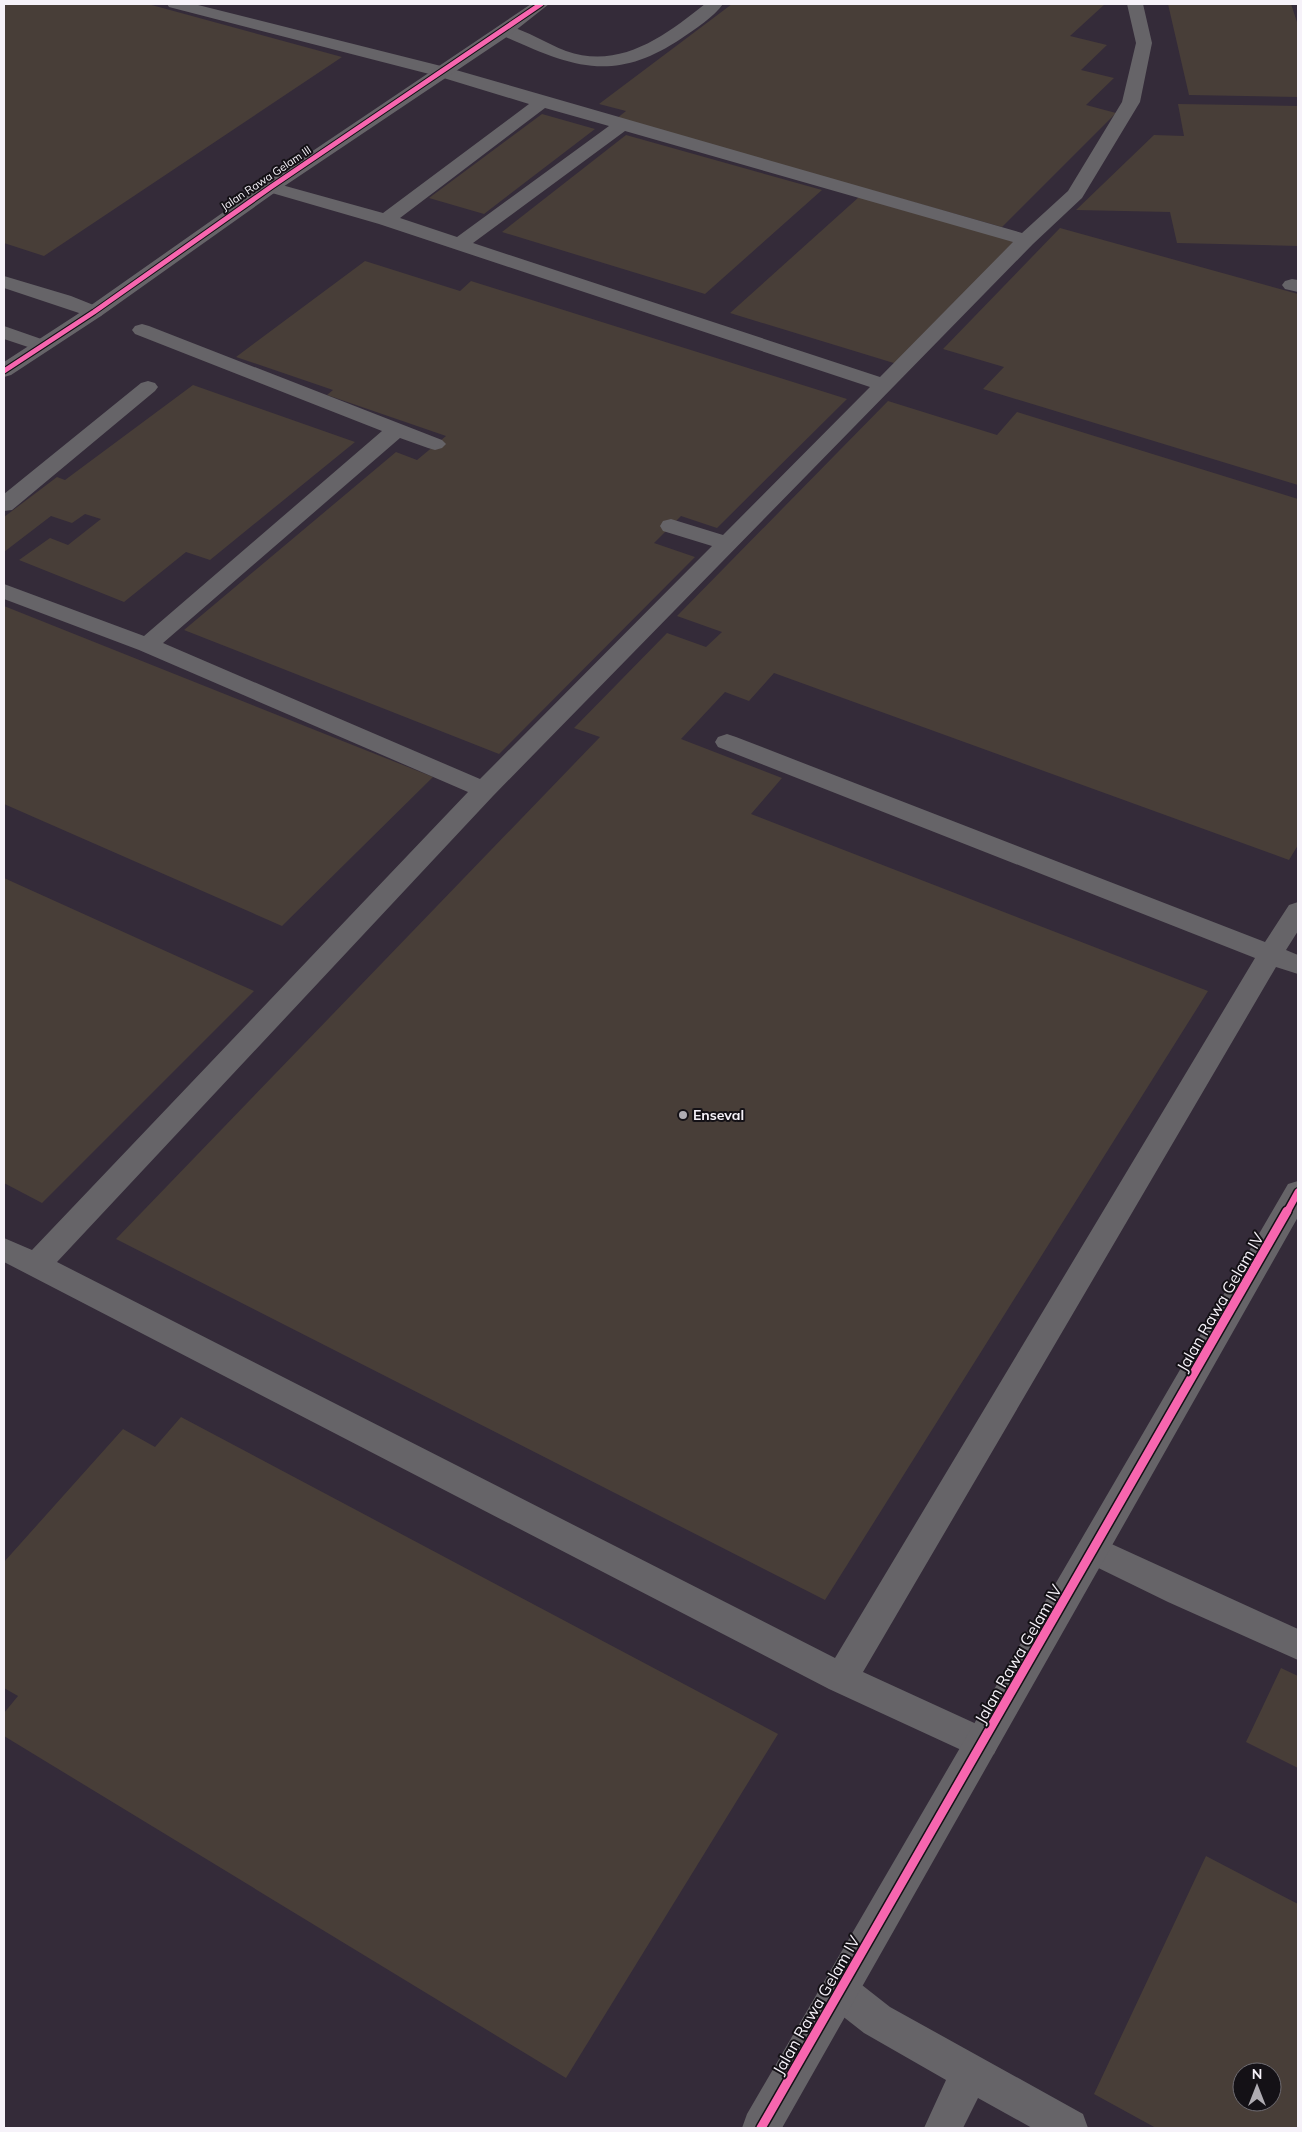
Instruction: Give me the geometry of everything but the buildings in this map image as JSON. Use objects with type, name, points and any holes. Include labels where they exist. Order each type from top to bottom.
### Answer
[{"type":"street","points":[[175,4],[442,72],[1026,240]]},
{"type":"street","name":"Jalan Rawa Gelam III","points":[[4,371],[40,345],[94,312],[270,187],[541,4]]},
{"type":"street","points":[[505,30],[568,57],[592,62],[612,63],[638,57],[674,36],[715,4]]},
{"type":"street","points":[[35,1266],[484,790],[1026,240],[1075,194],[1131,102],[1144,43],[1135,4]]},
{"type":"street","points":[[386,220],[542,102]]},
{"type":"street","points":[[458,245],[622,125]]},
{"type":"street","points":[[270,187],[386,220],[884,385]]},
{"type":"street","points":[[4,282],[64,300],[94,312]]},
{"type":"street","points":[[142,330],[435,444]]},
{"type":"street","points":[[4,332],[40,345]]},
{"type":"street","points":[[4,505],[148,387]]},
{"type":"street","points":[[146,645],[396,430]]},
{"type":"street","points":[[671,526],[728,544]]},
{"type":"street","points":[[4,592],[146,645],[484,790]]},
{"type":"street","points":[[727,742],[1298,965]]},
{"type":"street","points":[[841,1678],[1270,955],[1298,911]]},
{"type":"street","name":"Jalan Rawa Gelam IV","points":[[761,2128],[1296,1201]]},
{"type":"street","points":[[4,1249],[841,1678],[982,1743]]},
{"type":"street","points":[[1094,1550],[1180,1592],[1298,1645]]},
{"type":"street","points":[[840,1991],[877,2020],[1069,2128]]},
{"type":"street","points":[[943,2128],[970,2073]]},
{"type":"shaded area","points":[[4,4],[1298,4],[1298,2128],[4,2128]]},
{"type":"cycle path","points":[[4,371],[94,312],[271,187],[541,4]]},
{"type":"cycle path","points":[[761,2128],[1298,1192]]},
{"type":"place","name":"Enseval","points":[[683,1115]]}]
